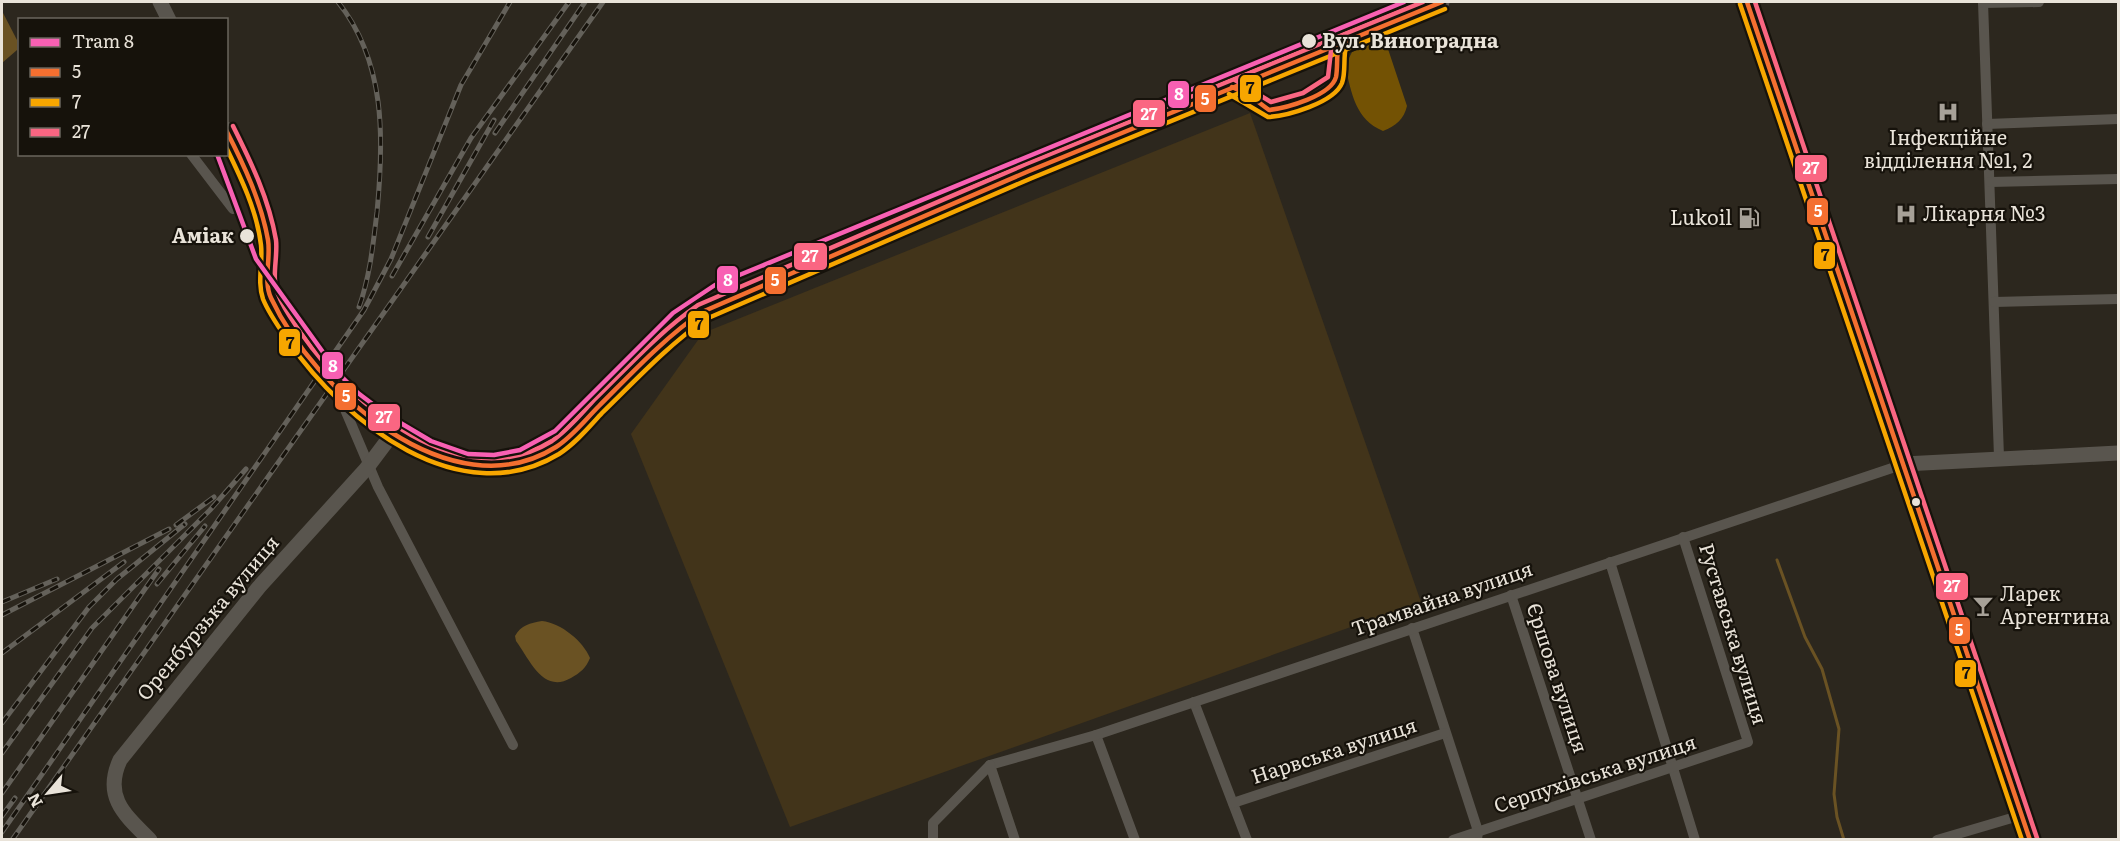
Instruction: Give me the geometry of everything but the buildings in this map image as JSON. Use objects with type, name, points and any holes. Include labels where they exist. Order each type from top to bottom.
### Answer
[{"type":"street","points":[[160,2],[168,18]]},
{"type":"street","points":[[337,391],[393,433],[436,456],[470,466],[499,466],[538,457],[565,440],[660,344],[702,312],[1029,171],[1442,2]]},
{"type":"street","points":[[1747,2],[2030,840]]},
{"type":"street","points":[[1999,457],[1983,2],[2039,2]]},
{"type":"street","points":[[1987,124],[2118,119]]},
{"type":"street","points":[[228,134],[267,229],[270,252],[267,282],[270,296],[337,391],[368,466],[513,745]]},
{"type":"street","points":[[193,156],[233,209]]},
{"type":"street","points":[[1990,182],[2118,179]]},
{"type":"street","points":[[1994,302],[2118,299]]},
{"type":"street","name":"Оренбурзька вулиця","points":[[150,840],[123,813],[117,801],[113,784],[120,760],[259,587],[368,466],[393,433]]},
{"type":"street","points":[[1904,464],[1999,457],[2118,453]]},
{"type":"street","name":"Трамвайна вулиця","points":[[990,765],[1096,735],[1904,464]]},
{"type":"street","name":"Руставська вулиця","points":[[1683,537],[1748,742]]},
{"type":"street","points":[[1610,562],[1671,768],[1695,840]]},
{"type":"street","name":"Єршова вулиця","points":[[1511,595],[1591,840]]},
{"type":"street","points":[[1412,628],[1478,835]]},
{"type":"street","points":[[1194,702],[1246,840]]},
{"type":"street","name":"Нарвська вулиця","points":[[1233,803],[1445,733]]},
{"type":"street","points":[[1096,735],[1135,840]]},
{"type":"street","name":"Серпухівська вулиця","points":[[1453,840],[1478,835],[1748,742]]},
{"type":"street","points":[[933,840],[933,823],[990,765],[1015,840]]},
{"type":"street","points":[[1937,840],[2022,815]]},
{"type":"shaded area","points":[[2,11],[17,40],[17,50],[2,63]]},
{"type":"shaded area","points":[[1373,43],[1388,49],[1407,106],[1399,122],[1383,131],[1366,120],[1361,113],[1353,96],[1345,66],[1352,52]]},
{"type":"shaded area","points":[[1250,113],[1421,602],[790,827],[631,434],[703,333]]},
{"type":"shaded area","points":[[542,621],[564,629],[577,639],[587,652],[590,658],[587,665],[571,678],[553,682],[545,678],[538,673],[516,641],[517,632],[523,627]]},
{"type":"waterway","points":[[1777,560],[1805,637],[1822,669],[1839,729],[1834,794],[1837,817],[1844,840]]},
{"type":"railway","points":[[338,2],[354,25],[365,50],[378,102],[380,129],[381,157],[376,224],[359,307]]},
{"type":"railway","points":[[2,832],[364,310],[391,259],[461,85],[510,2]]},
{"type":"railway","points":[[392,276],[471,138],[569,2]]},
{"type":"railway","points":[[495,133],[585,2]]},
{"type":"railway","points":[[12,840],[603,2]]},
{"type":"railway","points":[[428,237],[494,120]]},
{"type":"railway","points":[[2,753],[92,628],[210,510],[246,469]]},
{"type":"railway","points":[[176,525],[214,497]]},
{"type":"railway","points":[[2,723],[89,607],[117,579],[185,524]]},
{"type":"railway","points":[[157,584],[205,526]]},
{"type":"railway","points":[[2,615],[169,529]]},
{"type":"railway","points":[[2,653],[124,562]]},
{"type":"railway","points":[[2,793],[159,569]]},
{"type":"railway","points":[[2,602],[57,579]]},
{"type":"railway","points":[[2,816],[15,798]]},
{"type":"tram line","name":"8","points":[[218,156],[256,259],[338,373],[358,393],[387,415],[431,441],[468,454],[494,455],[520,450],[555,431],[673,313],[715,285],[1404,2]]},
{"type":"transit line","name":"27","points":[[233,126],[259,181],[269,210],[276,240],[275,281],[278,294],[301,333],[322,361],[378,414],[411,435],[446,450],[481,458],[517,455],[558,437],[657,338],[698,305],[1026,164],[1423,2]]},
{"type":"transit line","name":"5","points":[[228,134],[251,184],[265,226],[269,247],[267,277],[271,298],[291,334],[319,369],[352,403],[390,432],[431,453],[473,464],[515,463],[562,443],[648,357],[702,312],[1029,171],[1442,2]]},
{"type":"transit line","name":"5","points":[[1747,2],[2030,840]]},
{"type":"transit line","name":"27","points":[[1755,2],[2037,838]]},
{"type":"transit line","name":"7","points":[[1740,4],[2022,840]]},
{"type":"transit line","name":"7","points":[[228,151],[243,183],[259,232],[260,286],[263,299],[278,327],[312,372],[340,402],[372,428],[407,450],[445,466],[483,473],[521,470],[559,454],[571,445],[652,364],[706,319],[1032,178],[1445,9]]},
{"type":"transit line","name":"27","points":[[1235,80],[1271,102],[1303,93],[1328,77],[1332,42]]},
{"type":"transit line","name":"5","points":[[1232,87],[1249,95],[1269,110],[1307,100],[1326,90],[1332,84],[1336,77],[1339,44]]},
{"type":"transit line","name":"7","points":[[1229,94],[1268,117],[1309,107],[1330,97],[1342,83],[1346,46]]},
{"type":"place","name":"Вул. Виноградна","points":[[1309,41]]},
{"type":"place","name":"Інфекційне відділення №1, 2","points":[[1948,112]]},
{"type":"place","name":"Лікарня №3","points":[[1906,214]]},
{"type":"place","name":"Lukoil","points":[[1749,218]]},
{"type":"place","name":"Аміак","points":[[247,236]]},
{"type":"place","name":"Ларек Аргентина","points":[[1983,606]]}]
